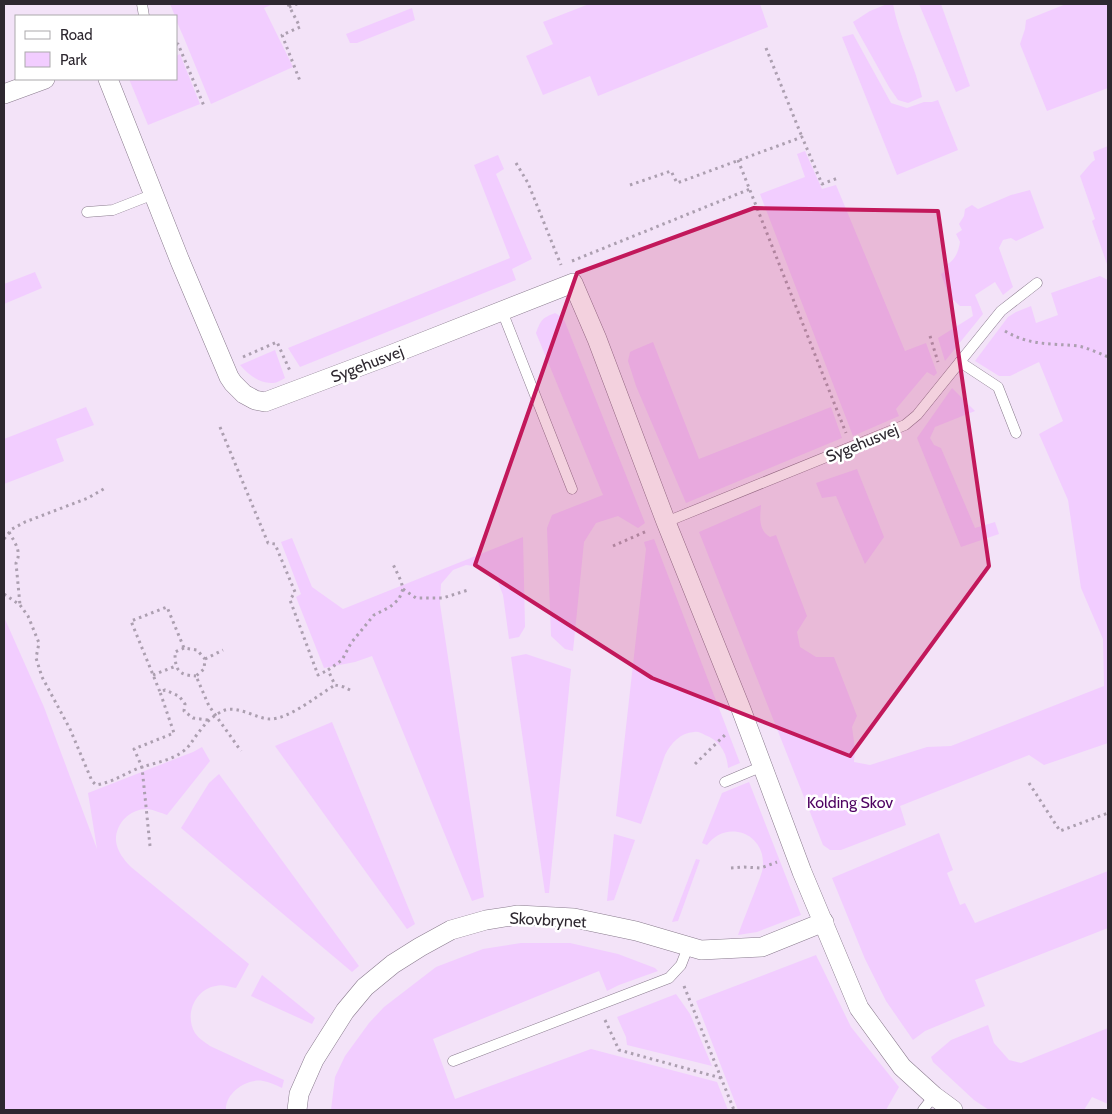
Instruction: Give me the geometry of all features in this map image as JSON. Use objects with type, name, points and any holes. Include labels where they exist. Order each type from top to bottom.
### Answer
[{"type":"street","points":[[4,94],[42,80]]},
{"type":"street","name":"Sygehusvej","points":[[108,80],[180,261],[229,377],[238,389],[255,400],[265,402],[382,359],[573,283],[597,339],[666,522],[763,766]]},
{"type":"street","points":[[763,766],[802,872],[859,1008],[929,1103],[953,1110]]},
{"type":"street","name":"Skovbrynet","points":[[297,1110],[300,1094],[314,1060],[350,1004],[365,987],[393,964],[420,946],[451,930],[486,920],[518,915],[574,918],[636,931],[701,950],[762,947],[824,922]]},
{"type":"lane","points":[[87,212],[113,210],[154,194]]},
{"type":"lane","name":"Sygehusvej","points":[[666,522],[905,425],[918,415],[1001,311],[1037,283]]},
{"type":"lane","points":[[502,311],[572,490]]},
{"type":"lane","points":[[960,362],[998,387],[1016,433]]},
{"type":"lane","points":[[725,782],[763,766]]},
{"type":"lane","points":[[453,1061],[669,978],[681,965],[688,947]]},
{"type":"path","points":[[297,4],[288,5],[300,27],[282,35],[300,81]]},
{"type":"path","points":[[178,44],[204,106]]},
{"type":"path","points":[[766,48],[822,184],[838,178]]},
{"type":"path","points":[[630,185],[671,171],[677,183],[802,137]]},
{"type":"path","points":[[738,160],[852,447]]},
{"type":"path","points":[[516,163],[528,183],[561,265],[552,269]]},
{"type":"path","points":[[570,261],[750,189]]},
{"type":"path","points":[[992,322],[1015,337],[1038,343],[1080,347],[1108,357]]},
{"type":"path","points":[[930,336],[945,382]]},
{"type":"path","points":[[224,365],[277,342],[291,374]]},
{"type":"path","points":[[220,427],[268,543],[275,544],[295,592],[290,600],[318,675],[342,660],[352,643],[374,615],[390,607],[399,599],[403,589],[392,562]]},
{"type":"path","points":[[4,539],[12,529],[25,522],[88,498],[107,487]]},
{"type":"path","points":[[613,546],[666,522]]},
{"type":"path","points":[[10,532],[19,552],[19,558],[16,563],[20,605]]},
{"type":"path","points":[[403,589],[416,598],[443,598],[468,590]]},
{"type":"path","points":[[4,594],[20,605],[28,616],[39,643],[36,658],[42,677],[70,729],[93,784],[96,786],[183,752],[192,743],[208,720],[226,710],[237,710],[270,719],[292,713],[335,685],[350,690]]},
{"type":"path","points":[[150,846],[142,767],[134,749],[174,732],[131,621],[167,607],[184,648]]},
{"type":"path","points":[[184,648],[197,650],[205,658],[204,669],[196,676],[186,675],[179,672],[176,666],[175,652],[184,648]]},
{"type":"path","points":[[205,658],[222,650]]},
{"type":"path","points":[[153,675],[176,666]]},
{"type":"path","points":[[328,670],[335,685]]},
{"type":"path","points":[[196,676],[209,706],[241,751]]},
{"type":"path","points":[[160,692],[165,690],[179,696],[185,704],[184,711],[192,718],[208,720]]},
{"type":"path","points":[[695,764],[726,734]]},
{"type":"path","points":[[1029,783],[1060,832],[1108,813]]},
{"type":"path","points":[[731,868],[761,868],[781,860]]},
{"type":"path","points":[[677,970],[734,1110]]},
{"type":"path","points":[[598,1005],[619,1050],[721,1078]]},
{"type":"highlighted area","points":[[754,208],[938,211],[989,566],[850,756],[652,678],[475,565],[577,273]]},
{"type":"green space","points":[[170,4],[273,4],[264,8],[293,67],[211,104],[178,24],[178,15],[175,15]]},
{"type":"green space","points":[[589,4],[760,4],[768,27],[598,96],[590,76],[543,95],[526,56],[553,44],[543,22]]},
{"type":"green space","points":[[887,4],[893,4],[922,97],[908,103],[898,100],[889,87],[853,22],[870,11]]},
{"type":"green space","points":[[919,4],[941,4],[970,86],[956,92]]},
{"type":"green space","points":[[1066,4],[1108,4],[1108,88],[1047,111],[1020,44],[1026,20]]},
{"type":"green space","points":[[412,8],[415,20],[357,43],[350,43],[346,34]]},
{"type":"green space","points":[[853,34],[891,103],[907,108],[924,102],[938,100],[958,150],[897,175],[842,37]]},
{"type":"green space","points":[[180,54],[200,104],[148,125],[129,80],[178,80],[178,55]]},
{"type":"green space","points":[[1108,146],[1108,267],[1092,221],[1095,219],[1080,176],[1095,160],[1093,152]]},
{"type":"green space","points":[[805,151],[822,189],[836,185],[905,351],[926,343],[937,373],[934,376],[927,372],[896,409],[899,416],[853,436],[760,194],[805,177],[797,154]]},
{"type":"green space","points":[[498,155],[504,169],[496,174],[532,259],[512,269],[516,280],[300,367],[288,348],[510,258],[474,165]]},
{"type":"green space","points":[[1030,190],[1044,228],[1016,241],[1011,238],[1003,240],[999,248],[1013,287],[1003,295],[995,282],[975,295],[983,314],[945,361],[938,338],[973,316],[971,306],[960,306],[949,296],[941,274],[946,271],[944,266],[951,262],[957,253],[960,242],[956,234],[962,230],[959,224],[964,216],[965,209],[972,205],[978,209],[1011,195]]},
{"type":"green space","points":[[35,272],[42,288],[4,304],[4,284]]},
{"type":"green space","name":"Kolding Skov","points":[[1100,276],[1108,280],[1108,743],[1044,765],[1029,755],[900,806],[906,825],[841,850],[830,850],[823,845],[699,532],[761,505],[760,519],[763,531],[770,537],[776,535],[807,616],[797,632],[800,647],[816,657],[834,657],[857,716],[852,727],[855,749],[854,762],[870,765],[927,747],[951,746],[1104,686],[1103,639],[1081,588],[1068,500],[1039,434],[1063,421],[1039,362],[1010,376],[999,376],[975,361],[1008,317],[1031,306],[1036,323],[1058,315],[1051,293]]},
{"type":"green space","points":[[555,313],[562,317],[565,322],[645,523],[638,528],[618,516],[596,523],[584,542],[573,651],[565,649],[551,636],[547,528],[552,515],[603,495],[536,333],[542,320]]},
{"type":"green space","points":[[653,342],[699,459],[831,407],[842,438],[686,503],[636,386],[628,361],[630,352]]},
{"type":"green space","points":[[275,350],[285,378],[278,382],[263,382],[250,375],[240,365]]},
{"type":"green space","points":[[952,388],[975,411],[935,427],[930,438],[934,445],[941,448],[975,528],[995,522],[999,534],[961,547],[917,438]]},
{"type":"green space","points":[[86,407],[94,425],[56,439],[64,461],[4,484],[4,439]]},
{"type":"green space","points":[[857,469],[884,537],[865,564],[836,496],[822,498],[816,483]]},
{"type":"green space","points":[[523,537],[525,627],[519,637],[509,639],[503,595],[496,577],[482,567],[466,565],[453,570],[441,584],[440,604],[484,897],[472,901],[372,656],[355,662],[324,668],[296,597],[301,594],[281,542],[292,538],[312,587],[343,609]]},
{"type":"green space","points":[[654,539],[740,763],[728,768],[724,752],[718,743],[701,733],[684,734],[670,746],[665,755],[641,824],[616,816],[646,549],[644,542]]},
{"type":"green space","points":[[4,617],[44,707],[97,849],[88,793],[202,747],[210,761],[167,815],[148,809],[142,809],[130,814],[118,828],[116,841],[121,855],[131,867],[249,964],[236,988],[223,985],[216,986],[202,992],[197,997],[191,1011],[192,1026],[200,1039],[210,1046],[284,1080],[282,1088],[263,1081],[244,1084],[229,1098],[226,1110],[4,1110]]},
{"type":"green space","points":[[526,654],[571,669],[549,893],[545,893],[511,657]]},
{"type":"green space","points":[[332,722],[415,924],[407,929],[275,746]]},
{"type":"green space","points":[[219,774],[359,966],[352,972],[181,828],[209,783]]},
{"type":"green space","points":[[749,782],[801,915],[757,932],[738,935],[762,873],[761,851],[752,838],[738,832],[721,834],[713,838],[707,845],[702,843],[722,793]]},
{"type":"green space","points":[[939,833],[953,870],[947,873],[960,905],[965,903],[975,923],[1108,871],[1108,928],[975,980],[985,1006],[925,1031],[913,1040],[886,1001],[865,959],[832,878]]},
{"type":"green space","points":[[614,834],[635,840],[614,900],[607,901]]},
{"type":"green space","points":[[696,859],[700,860],[678,921],[672,922]]},
{"type":"green space","points":[[521,943],[570,943],[618,954],[655,968],[658,971],[607,991],[599,971],[433,1039],[455,1099],[591,1049],[717,1082],[728,1110],[331,1110],[335,1077],[345,1056],[369,1023],[384,1007],[436,967],[483,949]]},
{"type":"green space","points":[[816,955],[851,1027],[899,1087],[886,1110],[738,1110],[696,1001]]},
{"type":"green space","points":[[262,975],[315,1018],[312,1024],[251,996]]},
{"type":"green space","points":[[676,994],[690,1014],[712,1066],[627,1045],[626,1037],[617,1017]]},
{"type":"green space","points":[[988,1025],[994,1043],[1009,1060],[1021,1063],[1108,1028],[1108,1104],[1092,1097],[1084,1110],[989,1110],[974,1100],[933,1062],[931,1057],[951,1040]]}]
